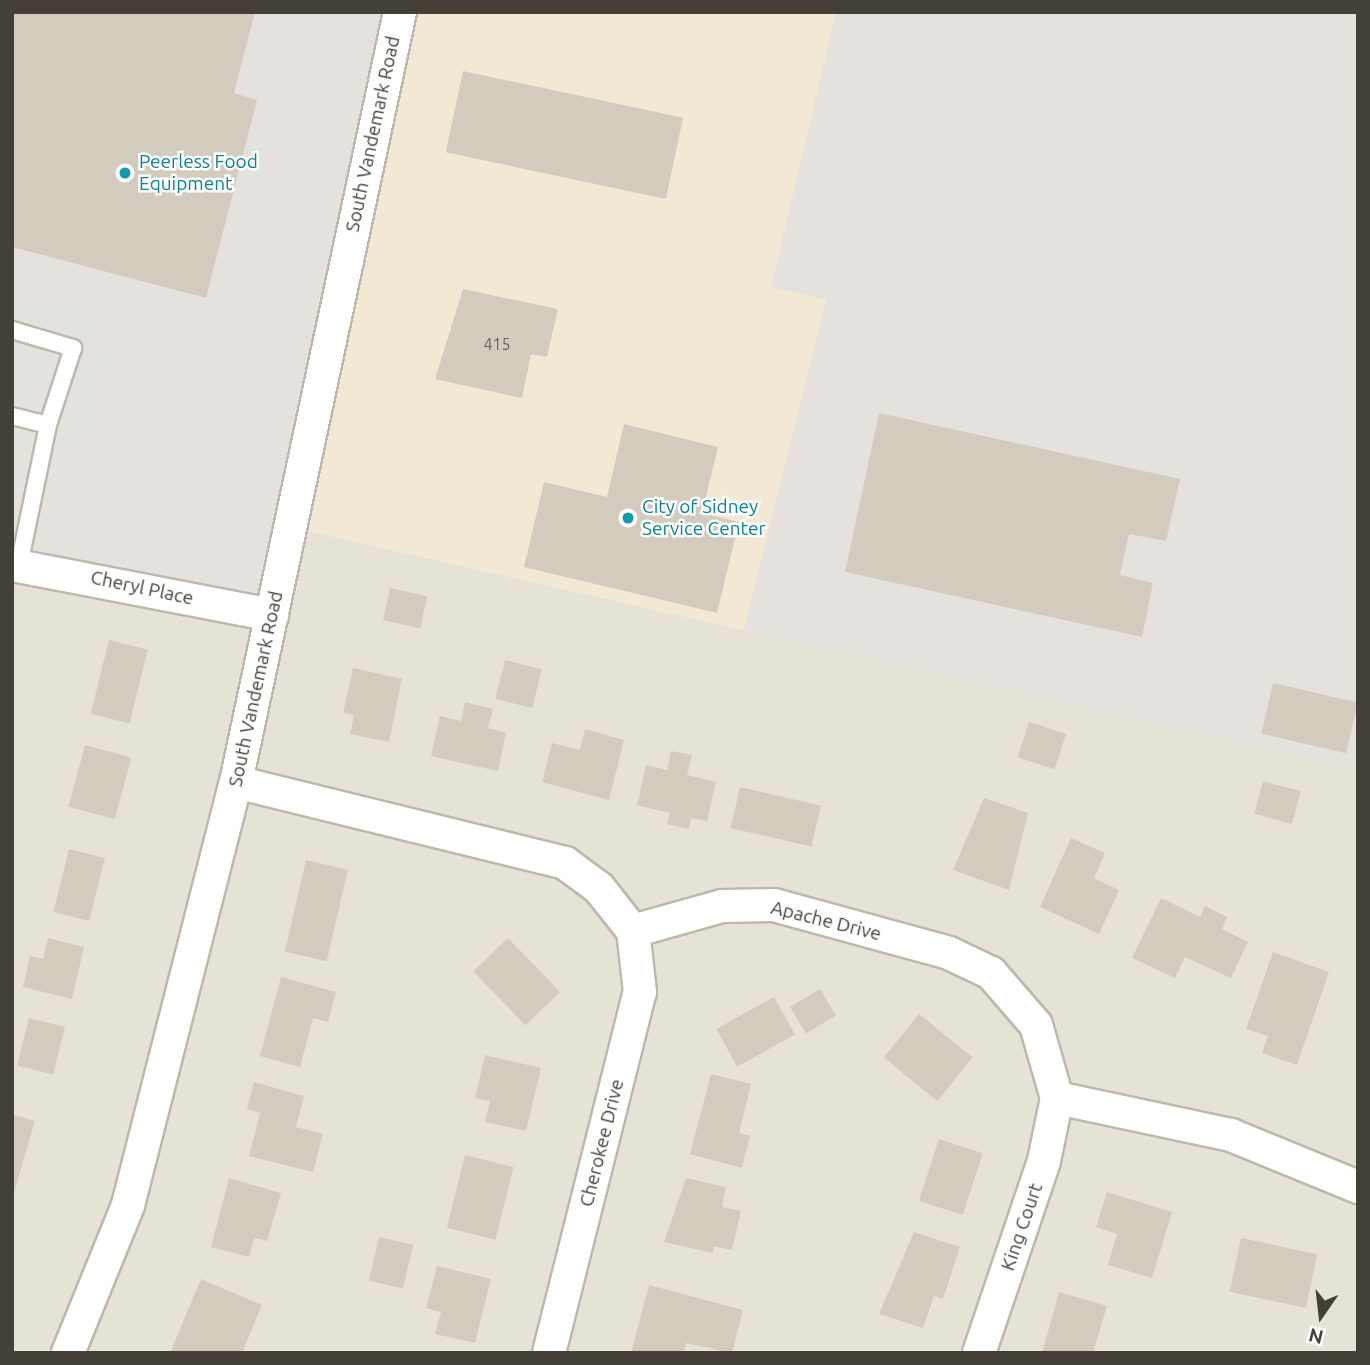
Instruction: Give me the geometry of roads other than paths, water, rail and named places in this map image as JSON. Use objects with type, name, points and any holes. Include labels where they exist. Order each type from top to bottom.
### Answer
[{"type":"street","name":"South Vandemark Road","points":[[68,1353],[128,1205],[236,782],[400,12]]},
{"type":"street","name":"Cheryl Place","points":[[16,565],[272,615]]},
{"type":"street","points":[[236,782],[565,863],[599,888],[633,931]]},
{"type":"street","name":"Apache Drive","points":[[633,931],[722,906],[774,905],[949,953],[991,973],[1036,1025],[1057,1098]]},
{"type":"street","name":"Cherokee Drive","points":[[549,1353],[640,992],[633,931]]},
{"type":"street","points":[[1057,1098],[1231,1135],[1358,1187]]},
{"type":"street","name":"King Court","points":[[979,1353],[1044,1161],[1057,1098]]},
{"type":"lane","points":[[12,330],[73,348],[48,425],[16,565]]},
{"type":"lane","points":[[12,416],[48,425]]},
{"type":"place","name":"Peerless Food Equipment","points":[[125,173]]},
{"type":"place","name":"City of Sidney Service Center","points":[[628,518]]}]
